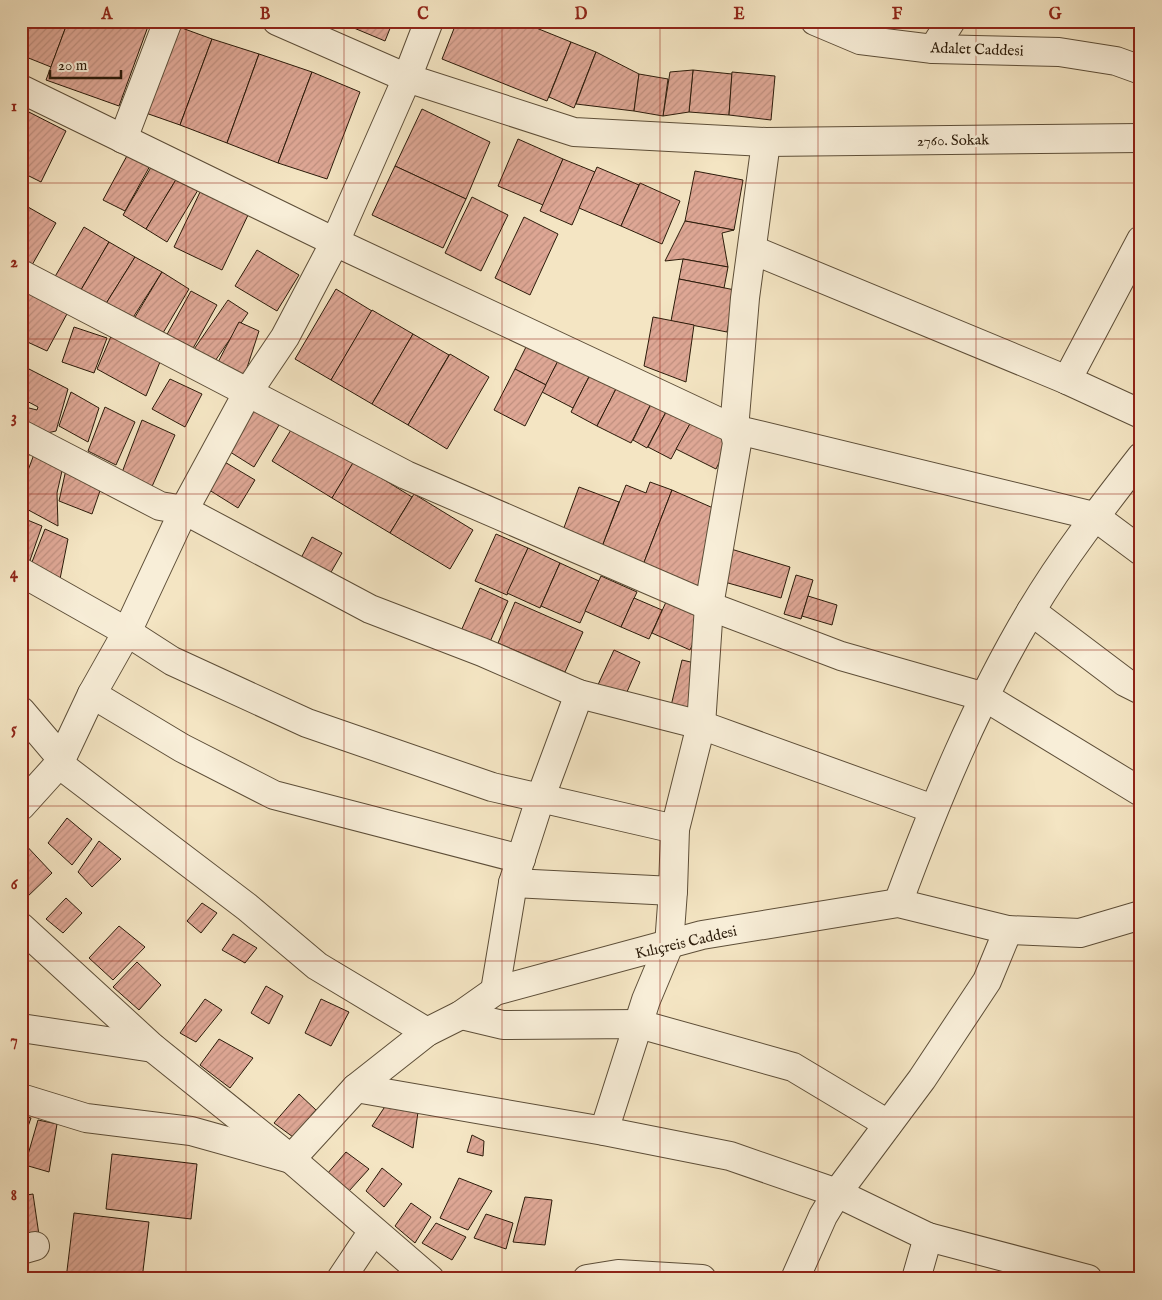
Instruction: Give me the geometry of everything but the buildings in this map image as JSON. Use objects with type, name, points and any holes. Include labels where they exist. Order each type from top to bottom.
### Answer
[{"type":"street","points":[[123,139],[168,21]]},
{"type":"street","name":"2760. Sokak","points":[[277,21],[406,78],[574,132],[766,142],[1141,138]]},
{"type":"street","points":[[21,806],[60,761],[92,694],[127,632],[184,510],[248,392],[286,336],[335,242],[429,21]]},
{"type":"street","name":"Adalet Caddesi","points":[[815,21],[860,40],[933,49],[1059,52],[1116,61],[1141,70]]},
{"type":"street","points":[[933,49],[951,21]]},
{"type":"street","points":[[21,89],[335,242],[734,429],[1094,516],[1141,551]]},
{"type":"street","points":[[604,1131],[646,1000],[669,945],[675,829],[701,724],[709,606],[737,443],[734,429],[745,298],[766,142]]},
{"type":"street","points":[[1067,380],[1141,240]]},
{"type":"street","points":[[752,250],[1067,380],[1141,414]]},
{"type":"street","points":[[21,274],[406,475],[709,606],[841,656],[985,697],[1141,792]]},
{"type":"street","points":[[21,434],[160,506],[184,510],[370,609],[482,652],[579,694],[701,724],[933,808]]},
{"type":"street","points":[[898,903],[933,808],[985,697],[1031,611],[1094,516],[1141,457]]},
{"type":"street","points":[[21,572],[127,632],[172,661],[307,723],[492,787],[675,829]]},
{"type":"street","points":[[1031,611],[1125,682],[1141,690]]},
{"type":"street","points":[[92,694],[182,748],[274,795],[517,871],[673,891]]},
{"type":"street","points":[[495,991],[517,871],[540,799],[579,694]]},
{"type":"street","points":[[21,710],[60,761],[247,907],[317,966],[427,1032]]},
{"type":"street","name":"Kılıçreis Caddesi","points":[[291,1160],[356,1088],[427,1032],[461,1015],[495,991],[702,935],[898,903],[1008,930],[1080,934],[1141,915]]},
{"type":"street","points":[[21,927],[153,1048],[291,1160],[430,1279]]},
{"type":"street","points":[[796,1279],[823,1216],[922,1078],[987,981],[1008,930]]},
{"type":"street","points":[[461,1015],[503,1025],[639,1024],[793,1067],[888,1124]]},
{"type":"street","points":[[21,1028],[153,1048]]},
{"type":"street","points":[[356,1088],[604,1131],[730,1156],[837,1194],[928,1237],[1088,1279]]},
{"type":"street","points":[[21,1098],[86,1118],[191,1131],[291,1160]]},
{"type":"street","points":[[342,1279],[373,1231]]},
{"type":"street","points":[[916,1279],[928,1237]]},
{"type":"street","points":[[587,1279],[618,1274],[700,1278]]}]
